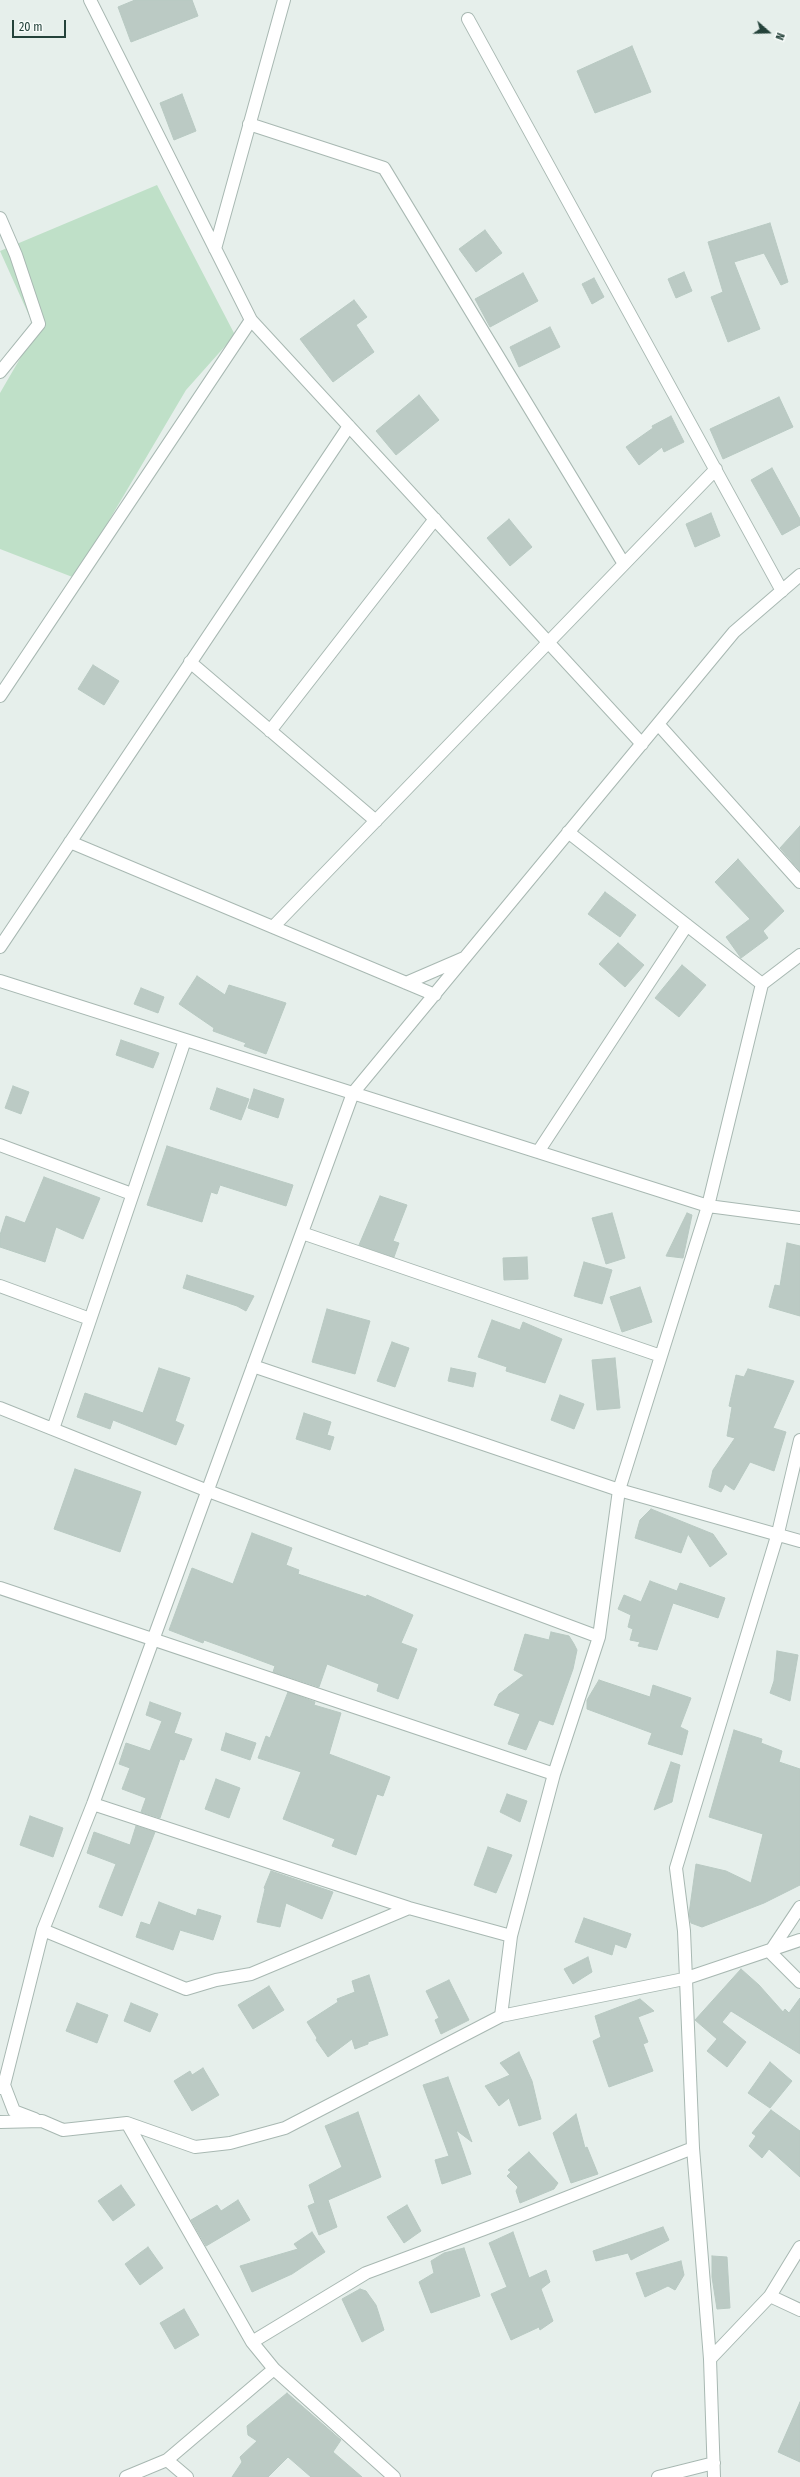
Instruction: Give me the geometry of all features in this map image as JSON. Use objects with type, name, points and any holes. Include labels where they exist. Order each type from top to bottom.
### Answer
[{"type":"street","points":[[90,0],[251,320],[642,744]]},
{"type":"street","points":[[215,249],[284,0]]},
{"type":"street","points":[[468,19],[782,591]]},
{"type":"street","points":[[249,124],[384,168],[624,564]]},
{"type":"street","points":[[0,218],[16,255],[39,324],[0,372]]},
{"type":"street","points":[[0,696],[251,320]]},
{"type":"street","points":[[0,947],[349,426]]},
{"type":"street","points":[[273,927],[716,469]]},
{"type":"street","points":[[270,731],[435,519]]},
{"type":"street","points":[[800,575],[734,632],[353,1093],[93,1804],[43,1930],[2,2086],[14,2111],[63,2130],[127,2123],[195,2147],[230,2143],[285,2128],[501,2016],[684,1980],[770,1952],[800,1940]]},
{"type":"street","points":[[190,662],[376,821]]},
{"type":"street","points":[[658,724],[800,882]]},
{"type":"street","points":[[568,832],[762,984]]},
{"type":"street","points":[[70,842],[435,995]]},
{"type":"street","points":[[538,1152],[687,925]]},
{"type":"street","points":[[501,2016],[511,1936],[554,1774],[599,1637],[619,1490],[708,1206],[762,984],[800,955]]},
{"type":"street","points":[[406,983],[466,957]]},
{"type":"street","points":[[0,981],[708,1206],[800,1218]]},
{"type":"street","points":[[53,1429],[185,1040]]},
{"type":"street","points":[[0,1145],[132,1194]]},
{"type":"street","points":[[302,1233],[661,1356]]},
{"type":"street","points":[[0,1286],[90,1319]]},
{"type":"street","points":[[253,1366],[619,1490],[778,1533],[800,1541]]},
{"type":"street","points":[[0,1408],[208,1491],[599,1637]]},
{"type":"street","points":[[714,2477],[710,2359],[693,2148],[684,1980],[684,1931],[676,1868],[778,1533],[800,1440]]},
{"type":"street","points":[[0,1588],[154,1638],[554,1774]]},
{"type":"street","points":[[93,1804],[409,1908],[511,1936]]},
{"type":"street","points":[[770,1952],[800,1907]]},
{"type":"street","points":[[43,1930],[186,1989],[216,1980],[251,1974],[409,1908]]},
{"type":"street","points":[[770,1952],[800,1982]]},
{"type":"street","points":[[0,2122],[42,2121]]},
{"type":"street","points":[[127,2123],[252,2342],[274,2369],[394,2477]]},
{"type":"street","points":[[252,2342],[366,2273],[522,2215],[693,2148]]},
{"type":"street","points":[[710,2359],[770,2296],[800,2247]]},
{"type":"street","points":[[770,2296],[800,2310]]},
{"type":"street","points":[[126,2477],[167,2460],[274,2369]]},
{"type":"street","points":[[167,2460],[187,2477]]},
{"type":"street","points":[[658,2477],[714,2463]]},
{"type":"green space","points":[[157,185],[235,335],[186,390],[75,578],[0,549],[0,393],[36,331],[0,251]]},
{"type":"building","points":[[135,0],[192,0],[198,16],[131,42],[118,7]]},
{"type":"building","points":[[632,46],[651,92],[595,113],[577,71]]},
{"type":"building","points":[[182,94],[196,131],[174,140],[160,103]]},
{"type":"building","points":[[770,223],[788,282],[781,285],[764,253],[734,262],[760,329],[728,342],[711,297],[723,292],[708,242]]},
{"type":"building","points":[[485,230],[502,253],[476,272],[459,249]]},
{"type":"building","points":[[684,272],[692,291],[676,298],[668,279]]},
{"type":"building","points":[[523,273],[538,301],[490,327],[475,299]]},
{"type":"building","points":[[594,278],[604,297],[592,304],[582,284]]},
{"type":"building","points":[[354,300],[367,317],[356,325],[374,352],[333,382],[300,339]]},
{"type":"building","points":[[550,327],[560,347],[519,367],[510,347]]},
{"type":"building","points":[[419,395],[439,420],[396,455],[376,431]]},
{"type":"building","points":[[779,397],[793,427],[723,459],[710,429]]},
{"type":"building","points":[[671,416],[684,442],[664,452],[662,447],[639,465],[626,447],[653,428],[652,426]]},
{"type":"building","points":[[772,468],[800,519],[800,525],[782,535],[751,480]]},
{"type":"building","points":[[711,513],[720,536],[695,547],[686,524]]},
{"type":"building","points":[[509,519],[532,547],[510,566],[487,538]]},
{"type":"building","points":[[93,665],[119,681],[104,705],[78,689]]},
{"type":"building","points":[[800,826],[800,871],[780,848]]},
{"type":"building","points":[[738,859],[784,911],[763,931],[768,938],[741,958],[726,937],[750,919],[715,882]]},
{"type":"building","points":[[605,892],[636,915],[620,937],[588,914]]},
{"type":"building","points":[[618,943],[644,965],[625,987],[599,964]]},
{"type":"building","points":[[682,965],[706,985],[679,1017],[655,998]]},
{"type":"building","points":[[197,976],[225,995],[229,985],[286,1003],[266,1054],[244,1046],[246,1043],[213,1031],[214,1028],[179,1004]]},
{"type":"building","points":[[141,988],[164,997],[158,1013],[134,1004]]},
{"type":"building","points":[[121,1040],[159,1053],[153,1068],[116,1055]]},
{"type":"building","points":[[13,1086],[29,1092],[21,1114],[5,1108]]},
{"type":"building","points":[[217,1088],[249,1099],[241,1120],[210,1109]]},
{"type":"building","points":[[254,1089],[284,1099],[278,1118],[248,1108]]},
{"type":"building","points":[[167,1146],[293,1185],[286,1206],[220,1185],[217,1194],[211,1192],[202,1222],[147,1205]]},
{"type":"building","points":[[44,1177],[100,1198],[83,1239],[56,1227],[45,1262],[0,1247],[0,1235],[6,1216],[25,1223]]},
{"type":"building","points":[[380,1196],[407,1205],[393,1241],[399,1243],[394,1257],[359,1245]]},
{"type":"building","points":[[612,1213],[625,1258],[606,1264],[592,1218]]},
{"type":"building","points":[[687,1213],[692,1215],[683,1258],[666,1256]]},
{"type":"building","points":[[787,1243],[800,1246],[800,1316],[769,1307],[775,1285],[780,1286]]},
{"type":"building","points":[[527,1257],[528,1279],[504,1280],[503,1258]]},
{"type":"building","points":[[584,1262],[612,1270],[602,1304],[574,1296]]},
{"type":"building","points":[[187,1275],[254,1296],[246,1311],[237,1306],[183,1288]]},
{"type":"building","points":[[640,1287],[652,1322],[622,1332],[610,1297]]},
{"type":"building","points":[[327,1309],[370,1321],[355,1374],[312,1362]]},
{"type":"building","points":[[492,1320],[520,1330],[523,1322],[562,1339],[545,1383],[506,1371],[507,1367],[478,1357]]},
{"type":"building","points":[[392,1342],[409,1348],[395,1387],[377,1381]]},
{"type":"building","points":[[615,1358],[620,1408],[597,1410],[592,1360]]},
{"type":"building","points":[[159,1368],[190,1378],[175,1421],[184,1425],[176,1445],[113,1420],[110,1429],[77,1417],[85,1393],[143,1413]]},
{"type":"building","points":[[451,1368],[476,1373],[473,1387],[448,1381]]},
{"type":"building","points":[[748,1369],[794,1381],[773,1428],[786,1432],[774,1471],[750,1462],[734,1490],[725,1484],[721,1492],[709,1487],[713,1470],[735,1438],[727,1436],[732,1407],[729,1406],[736,1375],[744,1377]]},
{"type":"building","points":[[560,1395],[584,1404],[574,1429],[551,1420]]},
{"type":"building","points":[[304,1413],[331,1422],[327,1435],[334,1437],[330,1450],[296,1439]]},
{"type":"building","points":[[75,1469],[141,1492],[120,1552],[54,1529]]},
{"type":"building","points":[[651,1509],[713,1534],[727,1554],[710,1567],[688,1534],[681,1553],[635,1538],[640,1520]]},
{"type":"building","points":[[252,1533],[292,1548],[286,1565],[299,1570],[298,1574],[366,1597],[367,1595],[413,1615],[401,1643],[417,1649],[398,1699],[377,1691],[379,1684],[327,1664],[319,1687],[273,1672],[275,1666],[204,1640],[203,1643],[169,1630],[192,1568],[233,1584]]},
{"type":"building","points":[[650,1581],[677,1591],[680,1583],[725,1598],[718,1618],[673,1603],[657,1650],[638,1646],[640,1642],[630,1640],[633,1629],[628,1627],[631,1615],[618,1609],[624,1595],[641,1602]]},
{"type":"building","points":[[551,1632],[569,1636],[574,1644],[577,1650],[573,1669],[553,1725],[539,1720],[526,1750],[508,1744],[520,1714],[494,1705],[499,1694],[524,1675],[514,1670],[525,1634],[549,1640]]},
{"type":"building","points":[[777,1651],[798,1655],[790,1701],[770,1693],[774,1681]]},
{"type":"building","points":[[599,1680],[650,1697],[653,1685],[691,1698],[680,1727],[688,1731],[682,1755],[648,1744],[652,1733],[587,1709],[587,1700]]},
{"type":"building","points":[[288,1692],[315,1702],[314,1705],[341,1713],[329,1754],[390,1777],[383,1796],[377,1794],[356,1855],[332,1846],[335,1839],[283,1819],[301,1772],[258,1758],[266,1736],[270,1738]]},
{"type":"building","points":[[150,1702],[181,1713],[174,1733],[192,1739],[184,1760],[180,1759],[160,1818],[141,1812],[146,1798],[122,1789],[130,1768],[119,1764],[126,1743],[150,1751],[162,1721],[146,1715]]},
{"type":"building","points":[[734,1730],[762,1739],[761,1743],[782,1751],[779,1762],[800,1769],[800,1885],[764,1903],[702,1927],[691,1923],[689,1914],[696,1864],[726,1871],[751,1883],[763,1834],[709,1817]]},
{"type":"building","points":[[226,1733],[256,1743],[250,1760],[221,1750]]},
{"type":"building","points":[[671,1762],[680,1765],[672,1802],[654,1810]]},
{"type":"building","points":[[216,1779],[240,1788],[229,1818],[205,1809]]},
{"type":"building","points":[[507,1794],[527,1801],[520,1822],[500,1812]]},
{"type":"building","points":[[30,1816],[63,1828],[53,1857],[20,1845]]},
{"type":"building","points":[[136,1826],[155,1832],[122,1916],[99,1907],[116,1864],[87,1853],[94,1832],[130,1845]]},
{"type":"building","points":[[488,1847],[512,1855],[496,1893],[474,1885]]},
{"type":"building","points":[[271,1871],[333,1892],[322,1919],[286,1903],[280,1927],[257,1922],[264,1888]]},
{"type":"building","points":[[159,1902],[196,1916],[198,1909],[221,1916],[213,1940],[180,1930],[173,1950],[136,1937],[141,1922],[150,1925]]},
{"type":"building","points":[[584,1918],[631,1934],[626,1948],[615,1944],[612,1955],[575,1942]]},
{"type":"building","points":[[588,1957],[592,1972],[573,1984],[564,1969]]},
{"type":"building","points":[[741,1969],[759,1985],[783,2012],[785,2009],[789,2013],[800,1998],[800,2054],[731,2011],[722,2022],[746,2042],[727,2067],[707,2051],[717,2039],[695,2020]]},
{"type":"building","points":[[369,1975],[388,2035],[368,2042],[368,2044],[355,2049],[352,2039],[328,2057],[316,2040],[317,2038],[307,2022],[338,2002],[337,1999],[355,1992],[352,1981]]},
{"type":"building","points":[[449,1980],[469,2020],[441,2034],[435,2020],[439,2018],[426,1991]]},
{"type":"building","points":[[269,1986],[284,2010],[253,2029],[238,2005]]},
{"type":"building","points":[[640,1999],[654,2011],[638,2017],[648,2042],[643,2044],[653,2071],[609,2087],[593,2041],[601,2037],[595,2016]]},
{"type":"building","points":[[77,2003],[108,2015],[97,2043],[66,2031]]},
{"type":"building","points":[[131,2003],[158,2014],[150,2032],[124,2021]]},
{"type":"building","points":[[519,2052],[532,2081],[541,2119],[519,2126],[509,2098],[499,2106],[485,2086],[510,2075],[500,2063]]},
{"type":"building","points":[[770,2062],[792,2081],[770,2108],[748,2093]]},
{"type":"building","points":[[203,2068],[219,2095],[192,2111],[174,2081],[190,2071],[192,2075]]},
{"type":"building","points":[[448,2077],[472,2142],[456,2130],[471,2174],[442,2184],[435,2160],[449,2156],[423,2085]]},
{"type":"building","points":[[771,2110],[800,2131],[800,2177],[769,2149],[762,2158],[749,2146],[756,2136],[752,2133]]},
{"type":"building","points":[[358,2112],[381,2177],[328,2200],[337,2227],[319,2235],[308,2206],[315,2203],[309,2185],[342,2167],[325,2126]]},
{"type":"building","points":[[576,2114],[585,2148],[587,2147],[598,2174],[571,2183],[553,2133]]},
{"type":"building","points":[[529,2152],[558,2183],[554,2189],[520,2203],[516,2191],[518,2187],[507,2176],[511,2172],[508,2170]]},
{"type":"building","points":[[121,2185],[135,2205],[113,2221],[98,2201]]},
{"type":"building","points":[[238,2200],[250,2220],[206,2246],[191,2220],[217,2205],[221,2211]]},
{"type":"building","points":[[407,2205],[421,2231],[404,2243],[387,2217]]},
{"type":"building","points":[[663,2227],[669,2240],[631,2260],[628,2253],[596,2261],[593,2251]]},
{"type":"building","points":[[312,2232],[325,2252],[292,2274],[252,2292],[240,2266],[298,2249],[294,2244]]},
{"type":"building","points":[[513,2232],[529,2278],[546,2270],[550,2282],[541,2289],[553,2321],[540,2330],[539,2327],[511,2340],[491,2294],[507,2287],[489,2243]]},
{"type":"building","points":[[148,2247],[163,2268],[140,2285],[125,2264]]},
{"type":"building","points":[[464,2248],[480,2296],[431,2313],[419,2282],[434,2273],[431,2261],[444,2253]]},
{"type":"building","points":[[712,2256],[727,2257],[730,2308],[717,2309],[712,2277]]},
{"type":"building","points":[[681,2261],[684,2275],[675,2290],[668,2286],[645,2297],[636,2273]]},
{"type":"building","points":[[360,2289],[366,2291],[376,2305],[384,2330],[362,2342],[342,2299]]},
{"type":"building","points":[[184,2309],[199,2335],[175,2349],[160,2323]]},
{"type":"building","points":[[287,2393],[341,2440],[333,2452],[362,2477],[311,2477],[288,2457],[268,2477],[232,2477],[242,2462],[240,2457],[257,2441],[248,2435],[247,2426]]},
{"type":"building","points":[[800,2402],[800,2462],[778,2452]]}]
